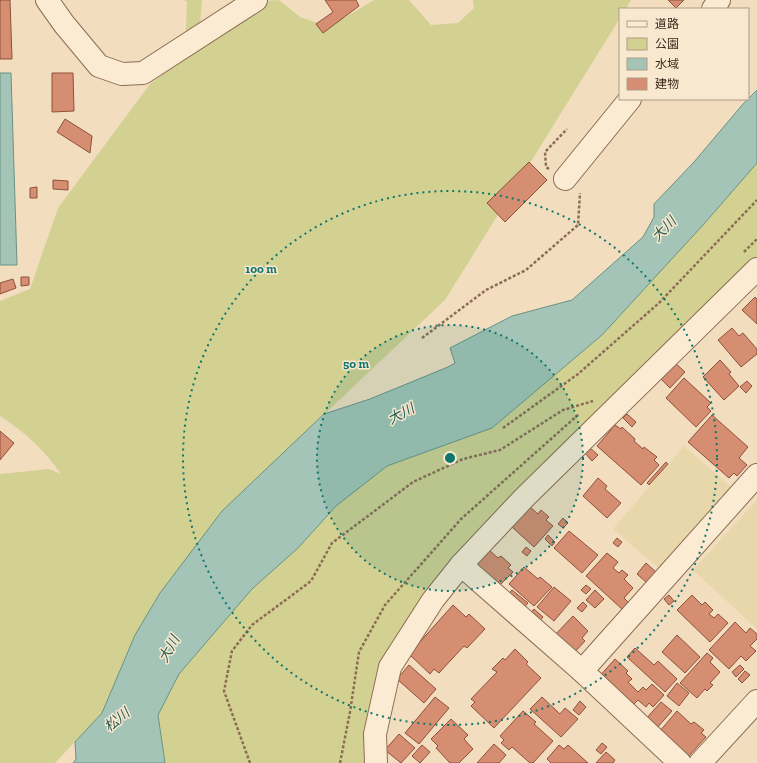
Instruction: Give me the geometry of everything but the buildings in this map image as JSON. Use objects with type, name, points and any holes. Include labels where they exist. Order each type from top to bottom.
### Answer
[{"type":"street","points":[[47,0],[64,24],[99,66],[122,74],[143,72],[256,0]]},
{"type":"street","points":[[565,179],[629,100]]},
{"type":"street","points":[[376,763],[375,734],[390,667],[433,600],[461,565],[524,498],[757,269]]},
{"type":"street","points":[[582,671],[757,475]]},
{"type":"street","points":[[461,565],[582,671],[680,763]]},
{"type":"street","points":[[700,763],[757,701]]},
{"type":"path","points":[[422,338],[486,290],[526,270],[578,225],[580,190],[546,167],[545,152],[567,129]]},
{"type":"path","points":[[503,428],[578,374],[660,304],[757,200]]},
{"type":"path","points":[[250,763],[224,691],[232,651],[252,625],[311,581],[332,543],[413,482],[463,459],[500,450],[562,410],[593,401]]},
{"type":"shaded area","points":[[684,446],[732,488],[661,570],[613,529]]},
{"type":"shaded area","points":[[757,500],[757,629],[693,570]]},
{"type":"green space","points":[[184,0],[202,0],[199,38],[264,1],[279,0],[300,17],[326,26],[344,18],[374,0],[409,0],[431,25],[458,23],[474,8],[473,0],[631,0],[627,8],[619,8],[619,20],[445,300],[222,511],[135,635],[102,713],[55,763],[0,763],[0,474],[49,469],[61,474],[34,442],[18,428],[0,416],[0,301],[30,289],[58,208],[150,84],[185,57],[187,2]]},
{"type":"green space","points":[[757,163],[757,259],[411,619],[367,763],[165,763],[158,715],[179,674],[252,589],[298,548],[336,506],[387,466],[492,428],[602,335],[703,225]]},
{"type":"water","points":[[0,73],[11,73],[17,265],[0,265]]},
{"type":"water","points":[[757,90],[757,163],[703,225],[602,335],[492,428],[387,466],[336,506],[298,548],[252,589],[179,674],[158,715],[165,763],[73,763],[76,759],[75,742],[102,713],[135,635],[160,593],[222,511],[324,414],[370,399],[448,367],[455,363],[450,348],[512,316],[572,300],[643,237],[654,217],[654,204],[694,162],[743,104],[749,100],[749,98]]},
{"type":"water label","name":"大川","points":[[664,229]]},
{"type":"water label","name":"大川","points":[[401,414]]},
{"type":"water label","name":"大川","points":[[169,649]]},
{"type":"water label","name":"松川","points":[[117,720]]}]
